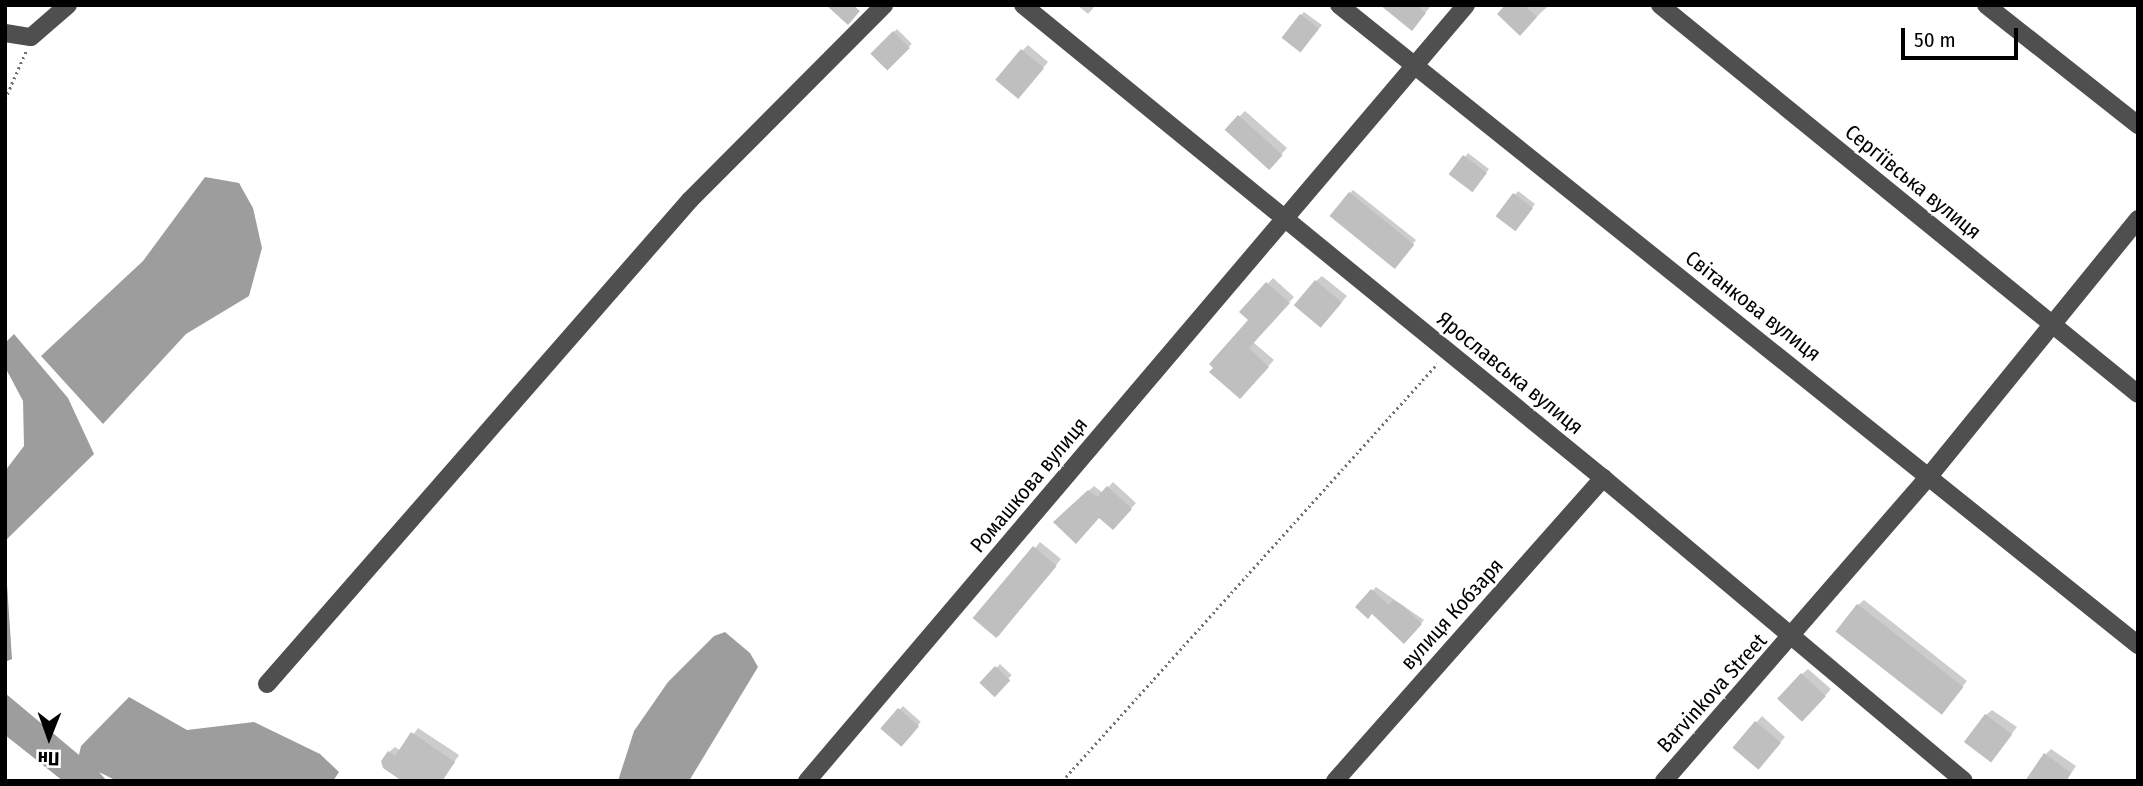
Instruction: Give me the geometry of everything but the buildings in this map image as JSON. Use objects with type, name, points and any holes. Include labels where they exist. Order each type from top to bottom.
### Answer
[{"type":"street","points":[[5,33],[31,37],[68,5]]},
{"type":"street","points":[[267,684],[690,200],[884,5]]},
{"type":"street","name":"Ярославська вулиця","points":[[1023,5],[1603,478],[1964,781]]},
{"type":"street","name":"Світанкова вулиця","points":[[1339,5],[1930,475],[2138,645]]},
{"type":"street","name":"Ромашкова вулиця","points":[[807,781],[1466,5]]},
{"type":"street","name":"Сергіївська вулиця","points":[[1660,5],[2138,394]]},
{"type":"street","points":[[1986,5],[2138,125]]},
{"type":"street","name":"Barvinkova Street","points":[[1664,781],[1793,637],[1930,475],[2138,219]]},
{"type":"street","name":"вулиця Кобзаря","points":[[1335,781],[1603,478]]},
{"type":"path","points":[[5,99],[31,37]]},
{"type":"path","points":[[1062,781],[1448,351]]},
{"type":"shaded area","points":[[205,177],[239,183],[253,208],[262,248],[249,296],[186,334],[103,424],[41,356],[143,261]]},
{"type":"shaded area","points":[[14,334],[68,398],[94,454],[5,541],[5,471],[24,446],[23,401],[5,367],[5,343]]},
{"type":"shaded area","points":[[5,554],[12,659],[5,662]]},
{"type":"shaded area","points":[[725,632],[750,653],[758,667],[689,781],[618,781],[634,731],[668,682],[714,636]]},
{"type":"shaded area","points":[[5,693],[79,755],[81,746],[129,697],[187,730],[254,722],[320,754],[339,772],[333,781],[117,781],[99,772],[107,781],[63,781],[5,735]]}]
